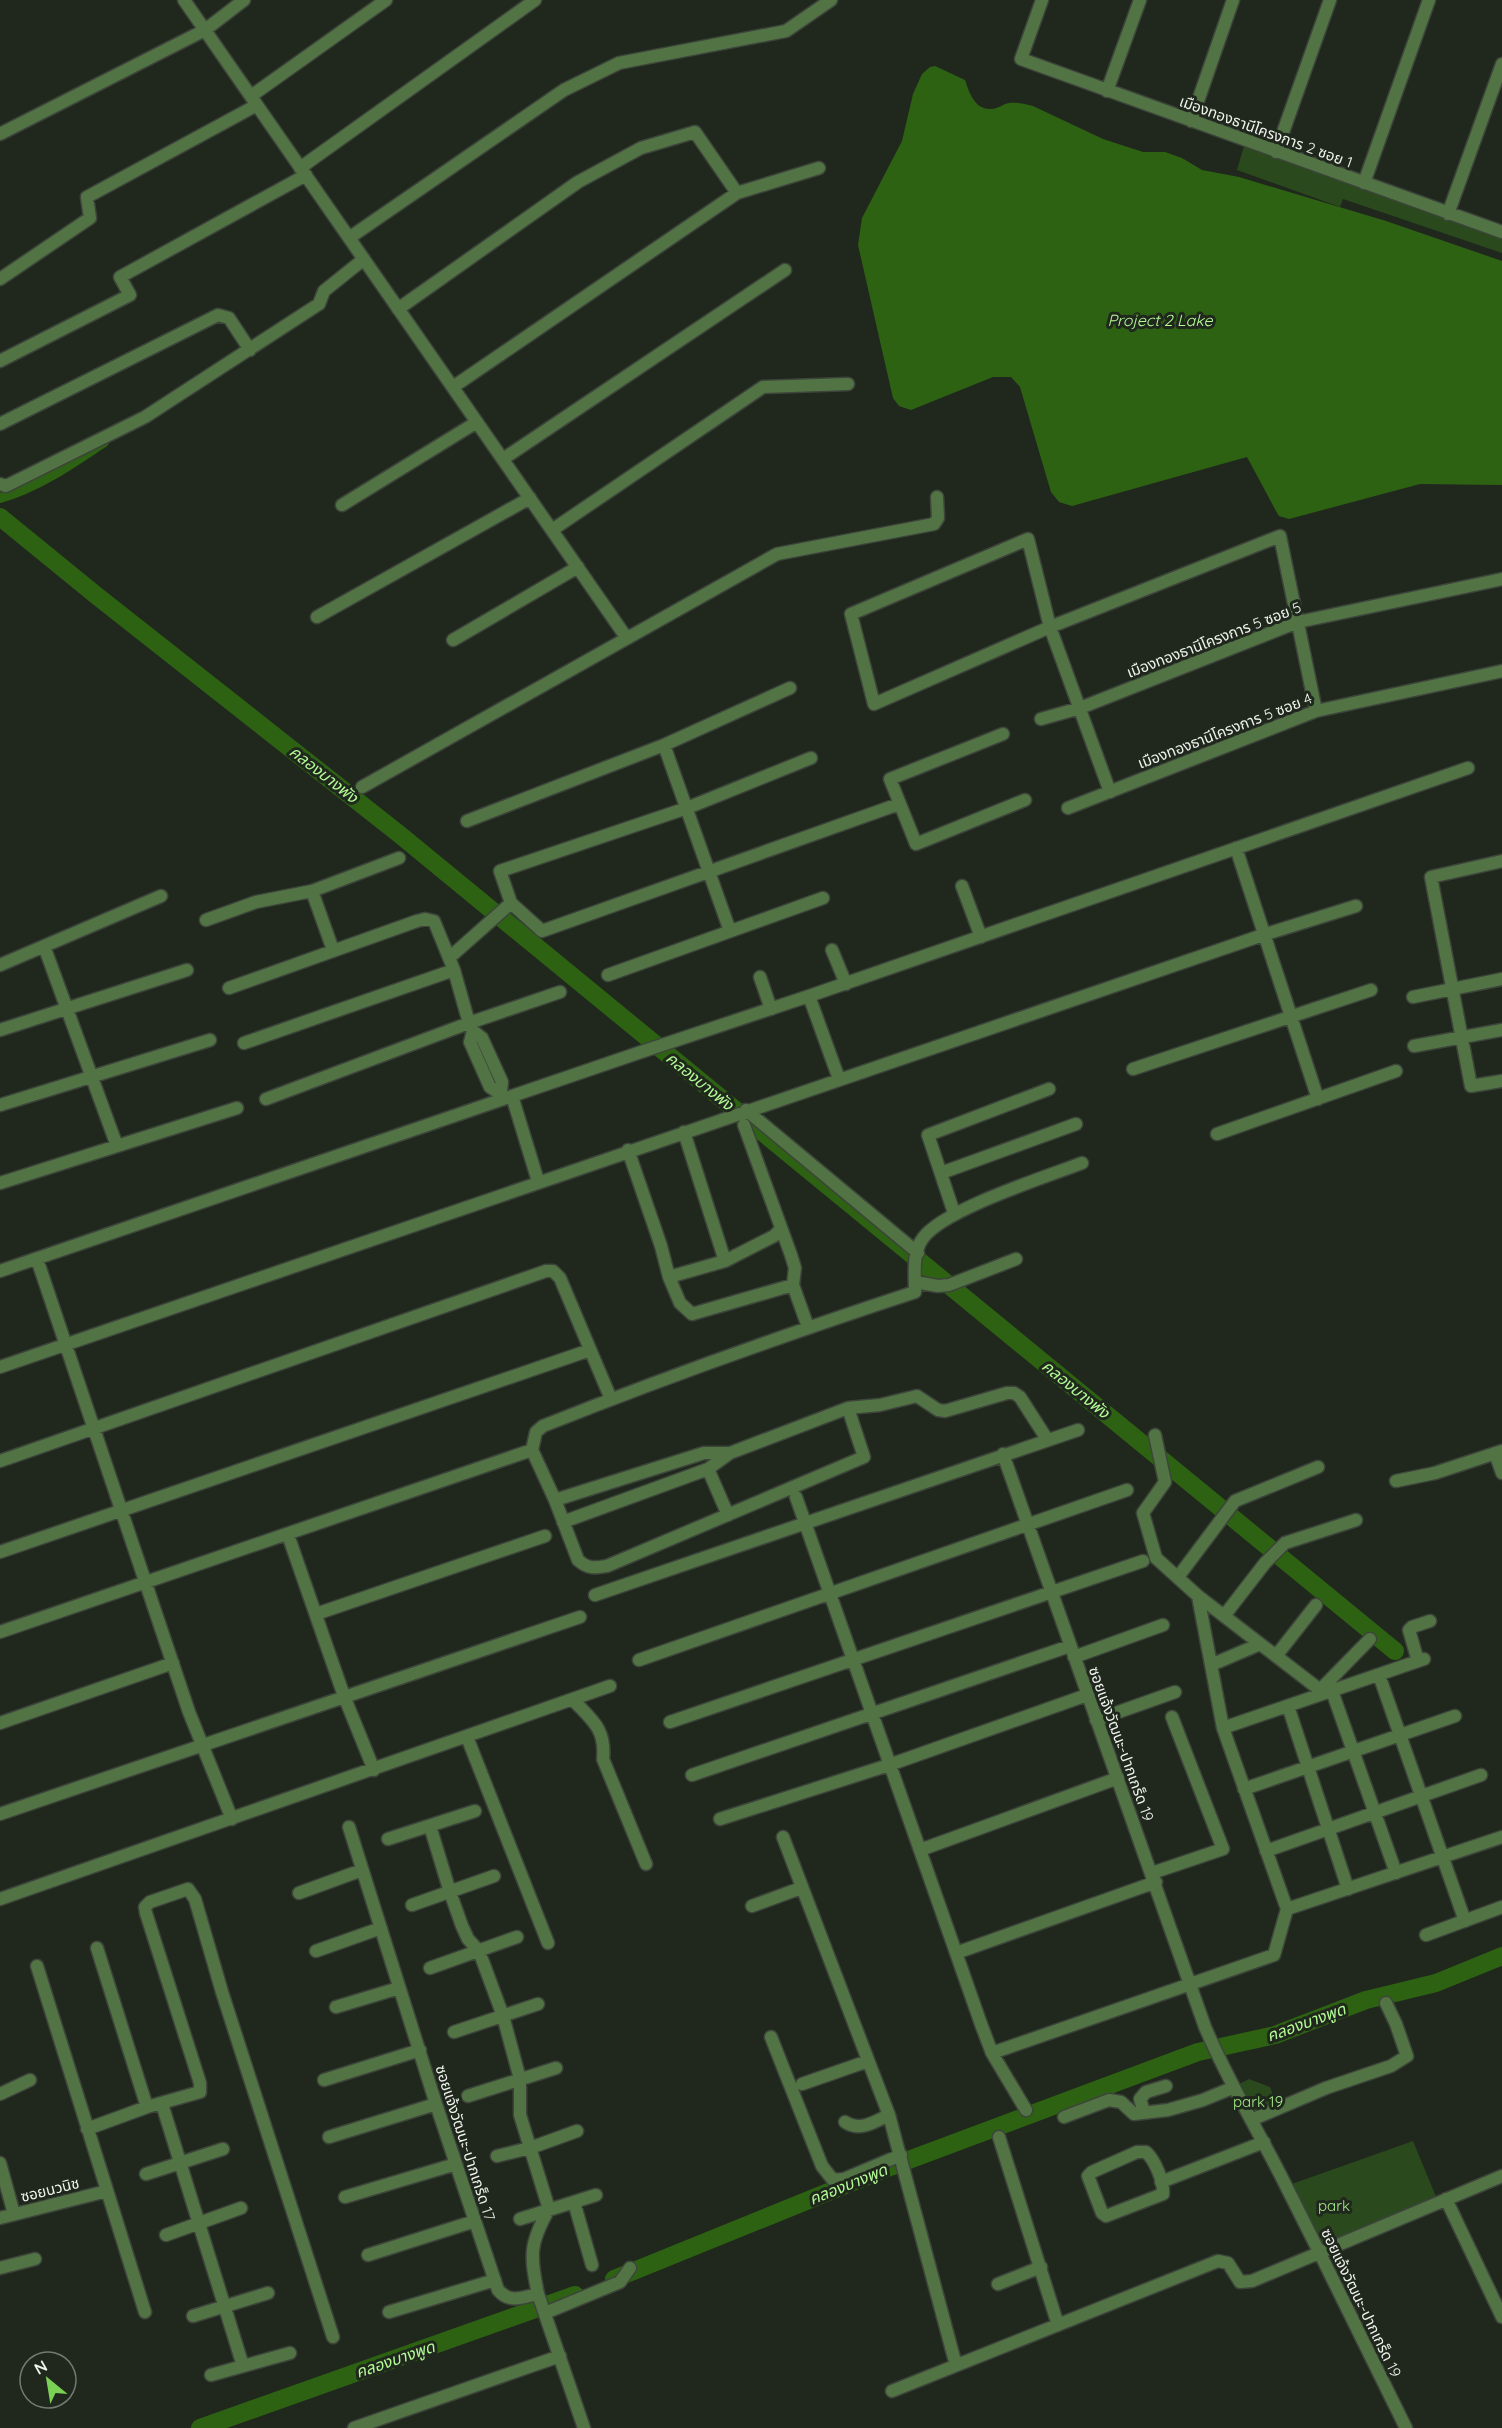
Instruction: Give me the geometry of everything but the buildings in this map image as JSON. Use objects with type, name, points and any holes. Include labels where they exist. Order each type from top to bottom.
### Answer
[{"type":"street","points":[[184,0],[626,637]]},
{"type":"street","points":[[0,134],[205,30],[244,0]]},
{"type":"street","points":[[0,279],[90,218],[87,197],[254,101],[386,0]]},
{"type":"street","points":[[0,362],[130,295],[120,277],[303,172],[536,0]]},
{"type":"street","points":[[349,238],[564,90],[619,63],[786,31],[831,0]]},
{"type":"street","name":"เมืองทองธานีโครงการ 2 ซอย 1","points":[[1042,0],[1022,59],[1502,232]]},
{"type":"street","points":[[1107,91],[1140,0]]},
{"type":"street","points":[[1191,121],[1233,0]]},
{"type":"street","points":[[1276,152],[1330,0]]},
{"type":"street","points":[[1364,183],[1429,0]]},
{"type":"street","points":[[1448,214],[1502,64]]},
{"type":"street","points":[[398,309],[578,182],[641,148],[694,132],[737,194]]},
{"type":"street","points":[[453,387],[737,194],[819,168]]},
{"type":"street","points":[[0,484],[6,486],[145,417],[319,304],[324,291],[364,259]]},
{"type":"street","points":[[503,459],[785,270]]},
{"type":"street","points":[[0,424],[218,315],[229,318],[250,350]]},
{"type":"street","points":[[552,530],[763,387],[848,384]]},
{"type":"street","points":[[342,506],[477,422]]},
{"type":"street","points":[[362,788],[626,637],[777,554],[934,524],[938,518],[937,497]]},
{"type":"street","points":[[317,617],[530,498]]},
{"type":"street","points":[[1110,792],[1050,627],[1028,539],[851,614],[874,704],[1050,627],[1280,536],[1316,711]]},
{"type":"street","points":[[453,640],[578,567]]},
{"type":"street","name":"เมืองทองธานีโครงการ 5 ซอย 5","points":[[1041,719],[1080,708],[1298,622],[1502,579]]},
{"type":"street","name":"เมืองทองธานีโครงการ 5 ซอย 4","points":[[1068,808],[1316,711],[1502,671]]},
{"type":"street","points":[[466,821],[664,745],[790,688]]},
{"type":"street","points":[[1003,734],[890,779],[916,844],[1025,800]]},
{"type":"street","points":[[664,745],[730,931]]},
{"type":"street","points":[[811,758],[687,808],[500,872],[511,903],[542,931],[899,804]]},
{"type":"street","points":[[0,1271],[503,1096],[846,984],[1468,768]]},
{"type":"street","points":[[1236,849],[1318,1099]]},
{"type":"street","points":[[206,920],[256,902],[312,891],[399,858]]},
{"type":"street","points":[[1502,861],[1431,877],[1471,1086],[1502,1081]]},
{"type":"street","points":[[962,886],[981,937]]},
{"type":"street","points":[[312,891],[333,950]]},
{"type":"street","points":[[0,964],[161,896]]},
{"type":"street","points":[[608,975],[823,898]]},
{"type":"street","points":[[448,958],[511,903]]},
{"type":"street","points":[[0,1367],[628,1150],[1263,935],[1356,906]]},
{"type":"street","points":[[229,988],[425,919],[434,921],[454,970],[471,1027],[482,1038],[502,1082],[503,1096],[538,1181]]},
{"type":"street","points":[[44,946],[117,1146]]},
{"type":"street","points":[[832,950],[846,984]]},
{"type":"street","points":[[0,1030],[187,970]]},
{"type":"street","points":[[244,1043],[454,970]]},
{"type":"street","points":[[760,977],[771,1009]]},
{"type":"street","points":[[1413,997],[1502,979]]},
{"type":"street","points":[[1133,1069],[1371,990]]},
{"type":"street","points":[[266,1100],[471,1027],[560,992]]},
{"type":"street","points":[[809,996],[838,1079]]},
{"type":"street","points":[[1414,1046],[1502,1030]]},
{"type":"street","points":[[0,1105],[210,1040]]},
{"type":"street","points":[[1217,1134],[1396,1071]]},
{"type":"street","points":[[954,1213],[928,1135],[1049,1089]]},
{"type":"street","points":[[0,1183],[237,1108]]},
{"type":"street","points":[[746,1110],[918,1252]]},
{"type":"street","points":[[941,1173],[1076,1124]]},
{"type":"street","points":[[744,1125],[795,1268],[793,1285],[808,1327]]},
{"type":"street","points":[[684,1132],[725,1261]]},
{"type":"street","points":[[628,1150],[661,1246],[669,1278],[680,1303],[692,1314],[793,1285]]},
{"type":"street","points":[[848,1407],[864,1457],[607,1566],[594,1568],[586,1567],[578,1560],[555,1500],[532,1450],[536,1432],[543,1426],[808,1327],[915,1292],[914,1263],[923,1238],[954,1213],[1082,1163]]},
{"type":"street","points":[[669,1278],[725,1261],[774,1236],[780,1230]]},
{"type":"street","points":[[915,1282],[938,1286],[952,1284],[1016,1258]]},
{"type":"street","points":[[37,1259],[173,1663],[202,1745],[232,1819]]},
{"type":"street","points":[[0,1461],[546,1271],[553,1271],[560,1278],[611,1399]]},
{"type":"street","points":[[0,1552],[590,1350]]},
{"type":"street","points":[[563,1522],[708,1469],[729,1453],[848,1407],[880,1405],[917,1396],[938,1410],[945,1411],[1014,1393],[1020,1397],[1045,1436]]},
{"type":"street","points":[[595,1595],[1078,1430]]},
{"type":"street","points":[[1155,1435],[1165,1482],[1143,1513],[1156,1558],[1198,1596],[1326,1692],[1353,1751],[1396,1873]]},
{"type":"street","points":[[0,1632],[532,1450]]},
{"type":"street","points":[[555,1500],[704,1452],[729,1453]]},
{"type":"street","points":[[1396,1481],[1435,1473],[1499,1452],[1502,1473]]},
{"type":"street","name":"ซอยแจ้งวัฒนะ-ปากเกร็ด 19","points":[[1003,1454],[1087,1695],[1192,1984],[1205,2027],[1232,2088],[1264,2142],[1319,2251],[1373,2374],[1406,2428]]},
{"type":"street","points":[[1178,1577],[1235,1501],[1318,1467]]},
{"type":"street","points":[[708,1469],[728,1515]]},
{"type":"street","points":[[639,1660],[1127,1490]]},
{"type":"street","points":[[796,1497],[992,2053],[1026,2110]]},
{"type":"street","points":[[1224,1616],[1264,1563],[1285,1543],[1356,1520]]},
{"type":"street","points":[[288,1534],[344,1696],[374,1770]]},
{"type":"street","points":[[316,1614],[545,1536]]},
{"type":"street","points":[[670,1722],[1143,1561]]},
{"type":"street","points":[[992,2053],[1274,1954],[1287,1909],[1223,1728],[1198,1596]]},
{"type":"street","points":[[1276,1656],[1316,1605]]},
{"type":"street","points":[[0,1814],[580,1617]]},
{"type":"street","points":[[1223,1728],[1421,1660],[1409,1630],[1430,1621]]},
{"type":"street","points":[[692,1775],[871,1713],[1163,1625]]},
{"type":"street","points":[[1326,1692],[1370,1639]]},
{"type":"street","points":[[1211,1665],[1260,1644]]},
{"type":"street","points":[[0,1723],[173,1663]]},
{"type":"street","points":[[1379,1675],[1465,1921]]},
{"type":"street","points":[[0,1899],[610,1686]]},
{"type":"street","points":[[1096,1720],[1175,1692]]},
{"type":"street","points":[[720,1819],[889,1765],[1087,1695]]},
{"type":"street","points":[[573,1700],[599,1728],[604,1742],[603,1759],[646,1864]]},
{"type":"street","points":[[1288,1706],[1348,1889]]},
{"type":"street","points":[[1244,1789],[1455,1716]]},
{"type":"street","points":[[956,1953],[1154,1878],[1223,1849],[1172,1717]]},
{"type":"street","points":[[467,1737],[548,1942]]},
{"type":"street","points":[[1266,1851],[1481,1775]]},
{"type":"street","points":[[920,1850],[1118,1778]]},
{"type":"street","points":[[388,1839],[475,1811]]},
{"type":"street","points":[[430,1826],[450,1892],[468,1939],[479,1951],[503,2016],[520,2079],[520,2115],[549,2209],[535,2233],[532,2264],[542,2305],[584,2428]]},
{"type":"street","name":"ซอยแจ้งวัฒนะ-ปากเกร็ด 17","points":[[349,1827],[436,2104],[498,2290],[504,2298],[542,2305]]},
{"type":"street","points":[[783,1837],[889,2115],[954,2358],[958,2364]]},
{"type":"street","points":[[1287,1909],[1502,1837]]},
{"type":"street","points":[[299,1893],[362,1870]]},
{"type":"street","points":[[412,1905],[494,1876]]},
{"type":"street","points":[[752,1906],[801,1888]]},
{"type":"street","points":[[87,2129],[147,2107],[200,2092],[200,2084],[146,1907],[150,1902],[183,1889],[188,1890],[195,1899],[222,1992],[333,2337]]},
{"type":"street","points":[[1426,1935],[1502,1907]]},
{"type":"street","points":[[316,1951],[381,1928]]},
{"type":"street","points":[[430,1968],[517,1937]]},
{"type":"street","points":[[97,1948],[147,2107]]},
{"type":"street","points":[[38,1966],[145,2312]]},
{"type":"street","points":[[336,2007],[399,1988]]},
{"type":"street","points":[[1251,2120],[1326,2088],[1391,2066],[1407,2056],[1386,2003]]},
{"type":"street","points":[[454,2032],[538,2004]]},
{"type":"street","points":[[771,2037],[822,2166],[829,2178],[844,2179],[902,2162]]},
{"type":"street","points":[[324,2080],[420,2050]]},
{"type":"street","points":[[802,2084],[868,2061]]},
{"type":"street","points":[[468,2096],[556,2068]]},
{"type":"street","points":[[0,2094],[30,2080]]},
{"type":"street","points":[[1143,2112],[1140,2099],[1146,2092],[1166,2086]]},
{"type":"street","points":[[1064,2117],[1108,2100],[1121,2102],[1134,2114],[1168,2110],[1203,2100],[1232,2088]]},
{"type":"street","points":[[162,2104],[243,2366]]},
{"type":"street","points":[[329,2137],[436,2104]]},
{"type":"street","points":[[845,2122],[855,2127],[863,2126],[889,2115]]},
{"type":"street","points":[[497,2156],[530,2148],[577,2131]]},
{"type":"street","points":[[999,2137],[1058,2325]]},
{"type":"street","points":[[1161,2182],[1264,2142]]},
{"type":"street","points":[[146,2174],[224,2149]]},
{"type":"street","points":[[1142,2151],[1151,2157],[1161,2182],[1163,2194],[1106,2216],[1102,2212],[1088,2176],[1092,2172],[1142,2151]]},
{"type":"street","points":[[0,2163],[14,2214]]},
{"type":"street","points":[[345,2197],[456,2164]]},
{"type":"street","points":[[892,2391],[1218,2261],[1228,2263],[1238,2280],[1244,2283],[1502,2176]]},
{"type":"street","name":"ซอยนวนิช","points":[[0,2218],[106,2191]]},
{"type":"street","points":[[520,2219],[596,2195]]},
{"type":"street","points":[[1446,2199],[1502,2317]]},
{"type":"street","points":[[574,2202],[591,2265]]},
{"type":"street","points":[[166,2235],[241,2208]]},
{"type":"street","points":[[368,2255],[475,2221]]},
{"type":"street","points":[[0,2268],[35,2259]]},
{"type":"street","points":[[998,2284],[1041,2266]]},
{"type":"street","points":[[542,2305],[620,2282],[630,2268]]},
{"type":"street","points":[[389,2312],[495,2280]]},
{"type":"street","points":[[193,2316],[268,2293]]},
{"type":"street","points":[[211,2375],[290,2353]]},
{"type":"street","points":[[354,2428],[560,2356]]},
{"type":"green space","points":[[1244,146],[1502,234],[1502,253],[1343,199],[1340,207],[1237,170]]},
{"type":"green space","name":"park 19","points":[[1249,2079],[1270,2087],[1280,2112],[1251,2123],[1232,2088]]},
{"type":"green space","name":"park","points":[[1413,2141],[1437,2199],[1317,2259],[1289,2185]]},
{"type":"water","name":"Project 2 Lake","points":[[935,66],[965,80],[974,99],[985,109],[994,109],[1012,103],[1033,106],[1103,139],[1143,152],[1165,152],[1182,158],[1202,170],[1239,177],[1386,221],[1502,261],[1502,485],[1420,484],[1289,519],[1279,516],[1247,457],[1072,506],[1059,502],[1051,492],[1020,387],[1011,377],[993,377],[911,410],[899,406],[893,398],[858,245],[862,218],[902,141],[913,94],[922,74]]},
{"type":"waterway","points":[[0,498],[28,488],[104,442]]},
{"type":"waterway","name":"คลองบางพัง","points":[[0,517],[399,834],[1395,1651]]},
{"type":"waterway","name":"คลองบางพูด","points":[[614,2279],[890,2167],[1198,2052],[1275,2035],[1366,2000],[1436,1983],[1502,1956]]},
{"type":"waterway","name":"คลองบางพูด","points":[[200,2428],[575,2295]]}]
